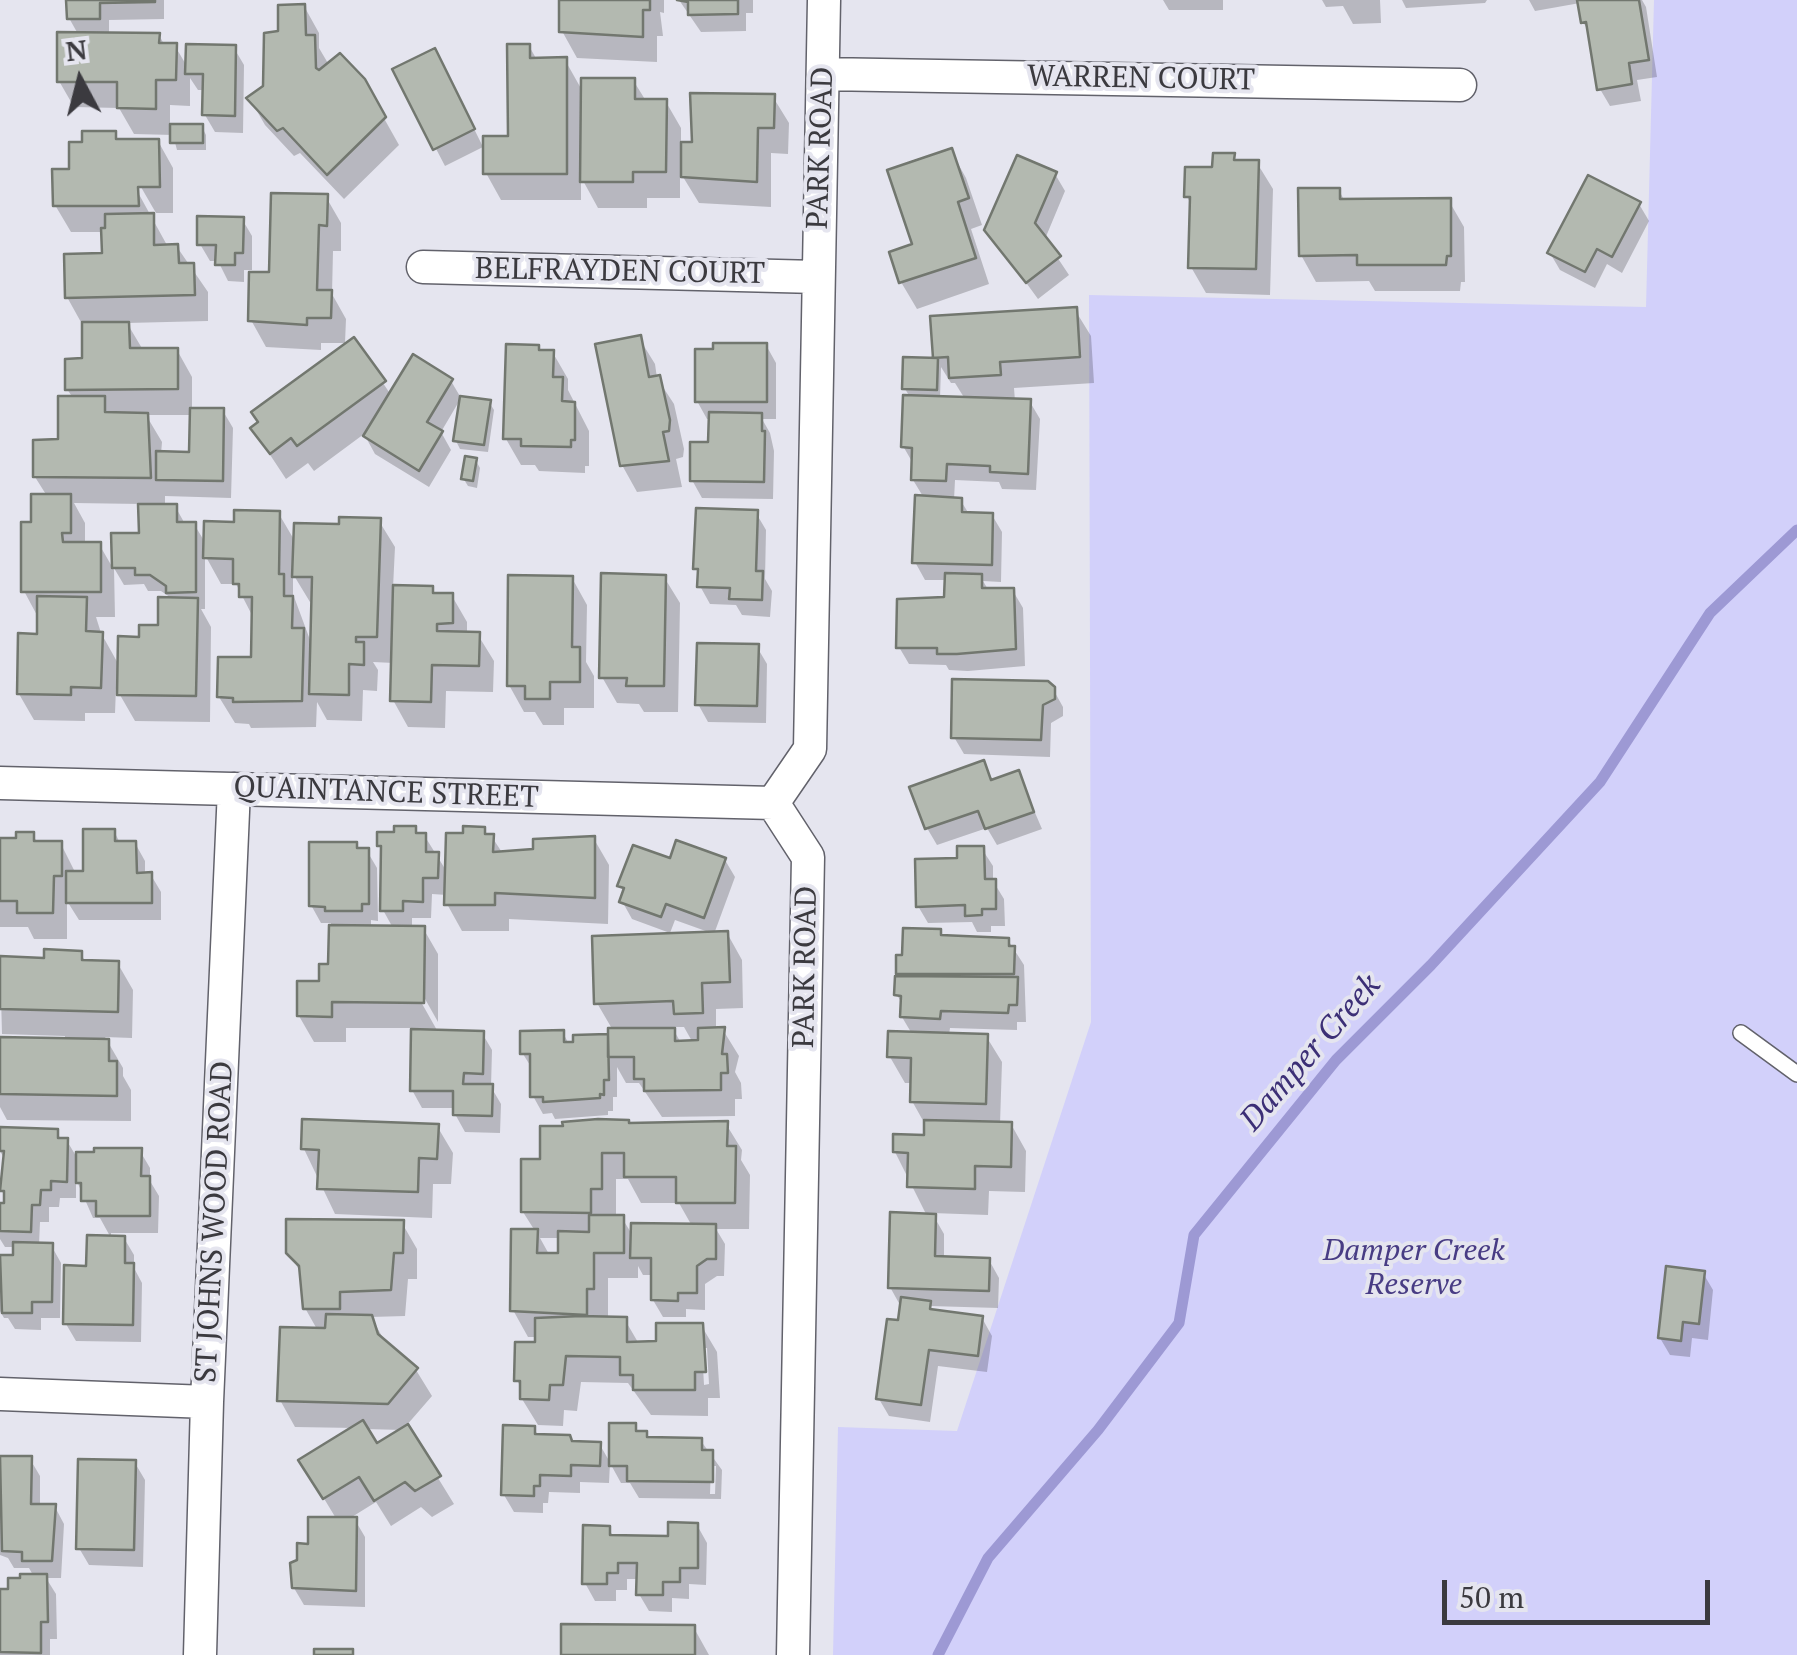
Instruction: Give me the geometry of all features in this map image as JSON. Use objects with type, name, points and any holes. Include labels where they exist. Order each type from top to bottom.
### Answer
[{"type":"street","name":"PARK ROAD","points":[[792,1655],[808,858],[773,804],[810,749],[824,0]]},
{"type":"street","name":"WARREN COURT","points":[[823,74],[1460,85]]},
{"type":"street","name":"BELFRAYDEN COURT","points":[[423,267],[817,277]]},
{"type":"street","name":"QUAINTANCE STREET","points":[[0,783],[773,804]]},
{"type":"street","name":"ST JOHNS WOOD ROAD","points":[[200,1655],[234,789]]},
{"type":"street","points":[[0,1394],[207,1402]]},
{"type":"lane","points":[[1741,1033],[1797,1074]]},
{"type":"green space","name":"Damper Creek Reserve","points":[[1654,0],[1797,0],[1797,1655],[833,1655],[838,1427],[957,1431],[1091,1022],[1089,295],[1646,307]]},
{"type":"building","points":[[66,0],[155,2],[100,3],[100,19],[67,19]]},
{"type":"building","points":[[559,0],[650,0],[650,10],[643,10],[643,37],[559,32]]},
{"type":"building","points":[[677,0],[738,0],[738,14],[688,15],[688,2]]},
{"type":"building","points":[[1577,0],[1639,0],[1649,60],[1629,63],[1632,84],[1597,90],[1586,22],[1581,23]]},
{"type":"building","points":[[305,4],[306,35],[315,35],[316,68],[319,70],[340,53],[365,79],[386,117],[327,175],[283,128],[277,131],[246,98],[263,86],[264,33],[278,31],[278,5]]},
{"type":"building","points":[[57,32],[160,33],[159,43],[177,43],[176,80],[156,80],[156,109],[117,108],[117,82],[57,82]]},
{"type":"building","points":[[186,44],[236,45],[235,116],[202,115],[203,74],[185,74]]},
{"type":"building","points":[[507,44],[530,44],[530,58],[567,57],[567,174],[483,174],[483,136],[508,136]]},
{"type":"building","points":[[435,48],[475,129],[433,150],[392,69]]},
{"type":"building","points":[[581,78],[635,78],[635,99],[667,99],[666,172],[633,172],[633,182],[580,182]]},
{"type":"building","points":[[690,93],[775,94],[774,128],[758,128],[757,182],[681,177],[681,142],[692,142]]},
{"type":"building","points":[[170,124],[203,124],[203,143],[170,143]]},
{"type":"building","points":[[82,131],[116,131],[116,139],[159,139],[160,187],[138,187],[139,206],[53,206],[52,169],[69,169],[69,142],[82,142]]},
{"type":"building","points":[[952,148],[969,198],[958,202],[976,258],[899,283],[889,252],[912,244],[887,170]]},
{"type":"building","points":[[1213,153],[1235,153],[1234,160],[1259,160],[1256,269],[1188,268],[1190,197],[1184,197],[1185,167],[1212,167]]},
{"type":"building","points":[[1017,155],[1057,172],[1035,223],[1061,256],[1026,283],[984,230]]},
{"type":"building","points":[[1588,175],[1641,202],[1612,257],[1597,249],[1585,272],[1547,253]]},
{"type":"building","points":[[1298,188],[1340,188],[1340,199],[1451,198],[1451,256],[1447,256],[1446,265],[1357,265],[1357,255],[1299,256]]},
{"type":"building","points":[[271,193],[328,194],[327,226],[319,225],[317,290],[332,290],[331,318],[307,318],[307,325],[248,321],[249,272],[269,272]]},
{"type":"building","points":[[154,213],[154,245],[178,244],[179,263],[194,263],[195,295],[65,298],[64,254],[102,253],[105,214]]},
{"type":"building","points":[[197,216],[244,217],[243,253],[235,253],[235,265],[215,265],[216,245],[197,245]]},
{"type":"building","points":[[1077,307],[1080,357],[1000,362],[1001,375],[949,378],[948,357],[933,358],[930,316]]},
{"type":"building","points":[[82,322],[129,322],[130,348],[178,348],[178,389],[65,390],[65,359],[82,358]]},
{"type":"building","points":[[641,335],[649,377],[660,375],[670,420],[669,431],[663,432],[669,461],[620,466],[595,344]]},
{"type":"building","points":[[354,337],[386,381],[297,446],[291,438],[270,454],[250,428],[258,422],[251,412]]},
{"type":"building","points":[[713,343],[767,343],[767,402],[695,402],[695,349],[713,349]]},
{"type":"building","points":[[506,344],[539,345],[539,350],[554,350],[553,377],[563,377],[562,401],[575,402],[575,440],[571,440],[571,447],[521,446],[521,439],[503,439]]},
{"type":"building","points":[[413,354],[453,379],[427,422],[443,431],[419,471],[363,436]]},
{"type":"building","points":[[903,357],[938,358],[937,390],[902,389]]},
{"type":"building","points":[[903,395],[1031,399],[1028,474],[990,472],[990,466],[947,464],[946,481],[911,480],[912,448],[901,447]]},
{"type":"building","points":[[58,396],[105,396],[105,412],[148,413],[151,478],[33,477],[33,440],[58,439]]},
{"type":"building","points":[[460,396],[491,400],[484,445],[453,441]]},
{"type":"building","points":[[190,408],[224,408],[223,481],[156,480],[156,451],[189,452]]},
{"type":"building","points":[[709,412],[762,413],[764,482],[690,481],[690,442],[708,442]]},
{"type":"building","points":[[465,456],[477,458],[473,481],[461,479]]},
{"type":"building","points":[[31,494],[71,494],[71,533],[62,533],[63,542],[101,542],[101,592],[21,592],[21,522],[31,522]]},
{"type":"building","points":[[915,495],[962,498],[962,512],[993,513],[992,565],[912,563]]},
{"type":"building","points":[[138,504],[177,504],[177,522],[196,522],[196,592],[166,593],[166,586],[150,575],[135,575],[135,568],[112,568],[111,533],[139,533]]},
{"type":"building","points":[[696,508],[758,510],[756,571],[763,571],[762,600],[729,599],[730,588],[697,587],[698,569],[693,569]]},
{"type":"building","points":[[234,510],[280,511],[279,574],[284,574],[284,596],[293,596],[292,628],[304,628],[302,701],[233,702],[233,698],[217,697],[218,657],[251,657],[252,597],[239,597],[239,584],[233,584],[233,559],[203,558],[204,521],[234,522]]},
{"type":"building","points":[[339,517],[381,518],[377,637],[356,637],[356,642],[364,642],[364,665],[349,664],[349,695],[309,694],[312,577],[292,577],[294,523],[339,524]]},
{"type":"building","points":[[601,573],[666,575],[664,686],[626,686],[627,678],[599,678]]},
{"type":"building","points":[[945,573],[982,574],[982,588],[1014,588],[1016,649],[937,654],[937,648],[896,648],[897,599],[944,597]]},
{"type":"building","points":[[508,575],[573,576],[572,647],[580,647],[580,682],[550,682],[550,699],[525,699],[525,686],[507,686]]},
{"type":"building","points":[[393,585],[433,586],[433,593],[453,593],[453,623],[437,624],[437,631],[480,632],[479,666],[432,665],[431,702],[390,701]]},
{"type":"building","points":[[37,596],[87,597],[86,631],[103,632],[101,688],[71,687],[71,695],[17,694],[18,633],[37,634]]},
{"type":"building","points":[[158,597],[198,598],[196,696],[117,695],[118,636],[139,637],[139,625],[158,625]]},
{"type":"building","points":[[697,643],[759,644],[757,706],[695,705]]},
{"type":"building","points":[[952,679],[1048,681],[1055,687],[1055,699],[1043,705],[1041,740],[951,738]]},
{"type":"building","points":[[984,760],[991,780],[1019,770],[1034,812],[985,829],[978,811],[925,829],[909,787]]},
{"type":"building","points":[[394,826],[416,826],[416,833],[426,833],[426,852],[439,852],[438,878],[423,878],[423,902],[403,901],[403,911],[380,911],[381,846],[377,846],[377,832],[394,832]]},
{"type":"building","points":[[463,826],[485,827],[485,834],[494,834],[493,852],[533,849],[533,839],[595,836],[595,898],[495,893],[495,905],[444,905],[446,833],[463,833]]},
{"type":"building","points":[[83,829],[115,829],[115,841],[136,841],[137,873],[152,872],[152,903],[66,903],[66,871],[83,871]]},
{"type":"building","points":[[16,832],[34,832],[34,841],[62,841],[62,876],[54,876],[53,913],[17,913],[17,901],[0,901],[0,838],[16,838]]},
{"type":"building","points":[[676,840],[726,858],[704,918],[666,904],[661,917],[619,902],[624,888],[617,886],[633,845],[670,858]]},
{"type":"building","points":[[309,842],[357,842],[357,848],[369,848],[369,904],[362,904],[362,911],[325,911],[325,907],[309,906]]},
{"type":"building","points":[[957,846],[984,846],[985,879],[996,879],[996,909],[982,909],[982,915],[965,916],[965,905],[916,907],[915,859],[957,858]]},
{"type":"building","points":[[329,925],[425,926],[424,1003],[332,1002],[332,1017],[297,1016],[297,981],[319,981],[319,964],[328,964]]},
{"type":"building","points":[[903,928],[941,929],[941,935],[1009,938],[1009,946],[1015,946],[1014,974],[896,974],[896,955],[902,955]]},
{"type":"building","points":[[728,931],[730,982],[702,983],[703,1013],[674,1014],[673,1001],[594,1004],[592,936]]},
{"type":"building","points":[[44,949],[82,951],[82,960],[119,961],[118,1012],[0,1009],[0,956],[44,958]]},
{"type":"building","points":[[895,976],[1018,977],[1017,1005],[1009,1005],[1008,1013],[941,1011],[940,1019],[900,1017],[901,996],[894,995]]},
{"type":"building","points":[[725,1027],[722,1054],[727,1054],[728,1073],[721,1073],[721,1090],[644,1091],[644,1079],[634,1079],[634,1057],[608,1057],[608,1028],[675,1028],[675,1041],[698,1040],[698,1028]]},
{"type":"building","points":[[411,1029],[484,1031],[483,1074],[464,1073],[463,1084],[493,1084],[492,1116],[453,1115],[453,1091],[410,1091]]},
{"type":"building","points":[[564,1030],[564,1042],[573,1042],[573,1035],[608,1034],[609,1080],[604,1080],[604,1095],[600,1094],[600,1098],[543,1102],[543,1097],[530,1097],[530,1054],[520,1054],[520,1031]]},
{"type":"building","points":[[888,1031],[988,1034],[986,1104],[910,1102],[911,1058],[887,1057]]},
{"type":"building","points":[[0,1037],[109,1039],[109,1061],[117,1061],[117,1096],[0,1094]]},
{"type":"building","points":[[302,1119],[439,1124],[437,1159],[419,1158],[418,1192],[317,1189],[319,1150],[301,1149]]},
{"type":"building","points":[[598,1119],[629,1123],[728,1121],[727,1146],[736,1146],[735,1203],[676,1203],[676,1177],[624,1177],[624,1153],[602,1153],[602,1189],[591,1189],[591,1213],[521,1212],[521,1159],[540,1159],[540,1126]]},
{"type":"building","points":[[924,1120],[1012,1122],[1011,1167],[975,1166],[975,1189],[907,1187],[908,1153],[893,1152],[893,1134],[924,1135]]},
{"type":"building","points":[[0,1127],[58,1129],[58,1138],[68,1138],[67,1182],[51,1181],[51,1190],[41,1190],[40,1205],[32,1205],[31,1232],[0,1231],[4,1151],[0,1151]]},
{"type":"building","points":[[94,1148],[142,1148],[141,1176],[150,1176],[150,1216],[96,1216],[96,1201],[81,1201],[81,1183],[76,1183],[76,1152],[94,1152]]},
{"type":"building","points":[[890,1212],[936,1214],[935,1256],[990,1258],[989,1291],[888,1288]]},
{"type":"building","points":[[589,1215],[624,1215],[624,1253],[594,1253],[594,1289],[587,1289],[587,1315],[510,1311],[511,1229],[538,1229],[537,1253],[558,1253],[558,1231],[589,1232]]},
{"type":"building","points":[[286,1219],[404,1220],[403,1253],[394,1253],[391,1290],[340,1292],[340,1309],[303,1309],[299,1266],[286,1253]]},
{"type":"building","points":[[631,1223],[716,1224],[716,1259],[707,1259],[697,1266],[697,1293],[678,1293],[678,1301],[651,1300],[651,1258],[630,1258]]},
{"type":"building","points":[[87,1235],[125,1236],[125,1263],[134,1263],[133,1325],[63,1324],[64,1265],[86,1266]]},
{"type":"building","points":[[13,1242],[53,1243],[52,1302],[32,1302],[32,1313],[2,1313],[0,1255],[13,1255]]},
{"type":"building","points":[[1666,1266],[1705,1271],[1699,1324],[1683,1322],[1681,1341],[1658,1338]]},
{"type":"building","points":[[901,1297],[931,1301],[930,1309],[983,1316],[978,1356],[929,1350],[921,1405],[876,1399],[887,1319],[898,1320]]},
{"type":"building","points":[[326,1314],[372,1315],[378,1334],[418,1368],[388,1404],[277,1401],[280,1327],[325,1328]]},
{"type":"building","points":[[627,1317],[627,1342],[656,1341],[656,1323],[703,1323],[706,1372],[695,1372],[695,1390],[633,1390],[633,1375],[620,1375],[620,1357],[566,1356],[563,1385],[550,1385],[549,1400],[520,1399],[520,1381],[514,1381],[515,1342],[535,1342],[535,1318]]},
{"type":"building","points":[[363,1420],[377,1443],[408,1424],[441,1476],[415,1491],[405,1482],[374,1501],[359,1477],[323,1499],[298,1460]]},
{"type":"building","points":[[609,1423],[636,1423],[636,1431],[647,1431],[647,1437],[702,1438],[702,1450],[713,1450],[713,1482],[627,1481],[627,1466],[609,1466]]},
{"type":"building","points":[[503,1425],[535,1426],[535,1434],[570,1435],[572,1441],[601,1442],[600,1466],[571,1465],[571,1476],[540,1475],[540,1486],[534,1486],[534,1496],[501,1495]]},
{"type":"building","points":[[0,1456],[32,1456],[31,1504],[56,1504],[52,1561],[22,1561],[22,1552],[2,1551]]},
{"type":"building","points":[[78,1459],[136,1460],[134,1550],[76,1549]]},
{"type":"building","points":[[308,1517],[357,1517],[356,1591],[292,1588],[290,1563],[297,1560],[297,1543],[308,1544]]},
{"type":"building","points":[[668,1522],[698,1523],[698,1568],[680,1568],[680,1582],[663,1582],[663,1595],[636,1595],[637,1563],[618,1563],[618,1573],[607,1573],[607,1584],[582,1584],[583,1525],[610,1526],[610,1535],[668,1536]]},
{"type":"building","points":[[20,1574],[47,1574],[48,1622],[41,1622],[41,1653],[0,1652],[0,1589],[8,1589],[8,1578],[20,1578]]},
{"type":"building","points":[[561,1624],[695,1625],[695,1655],[561,1655]]},
{"type":"building","points":[[314,1649],[353,1649],[353,1655],[314,1655]]},
{"type":"waterway","name":"Damper Creek","points":[[938,1655],[988,1558],[1098,1430],[1179,1323],[1194,1235],[1336,1060],[1431,965],[1600,782],[1710,613],[1797,530]]}]
